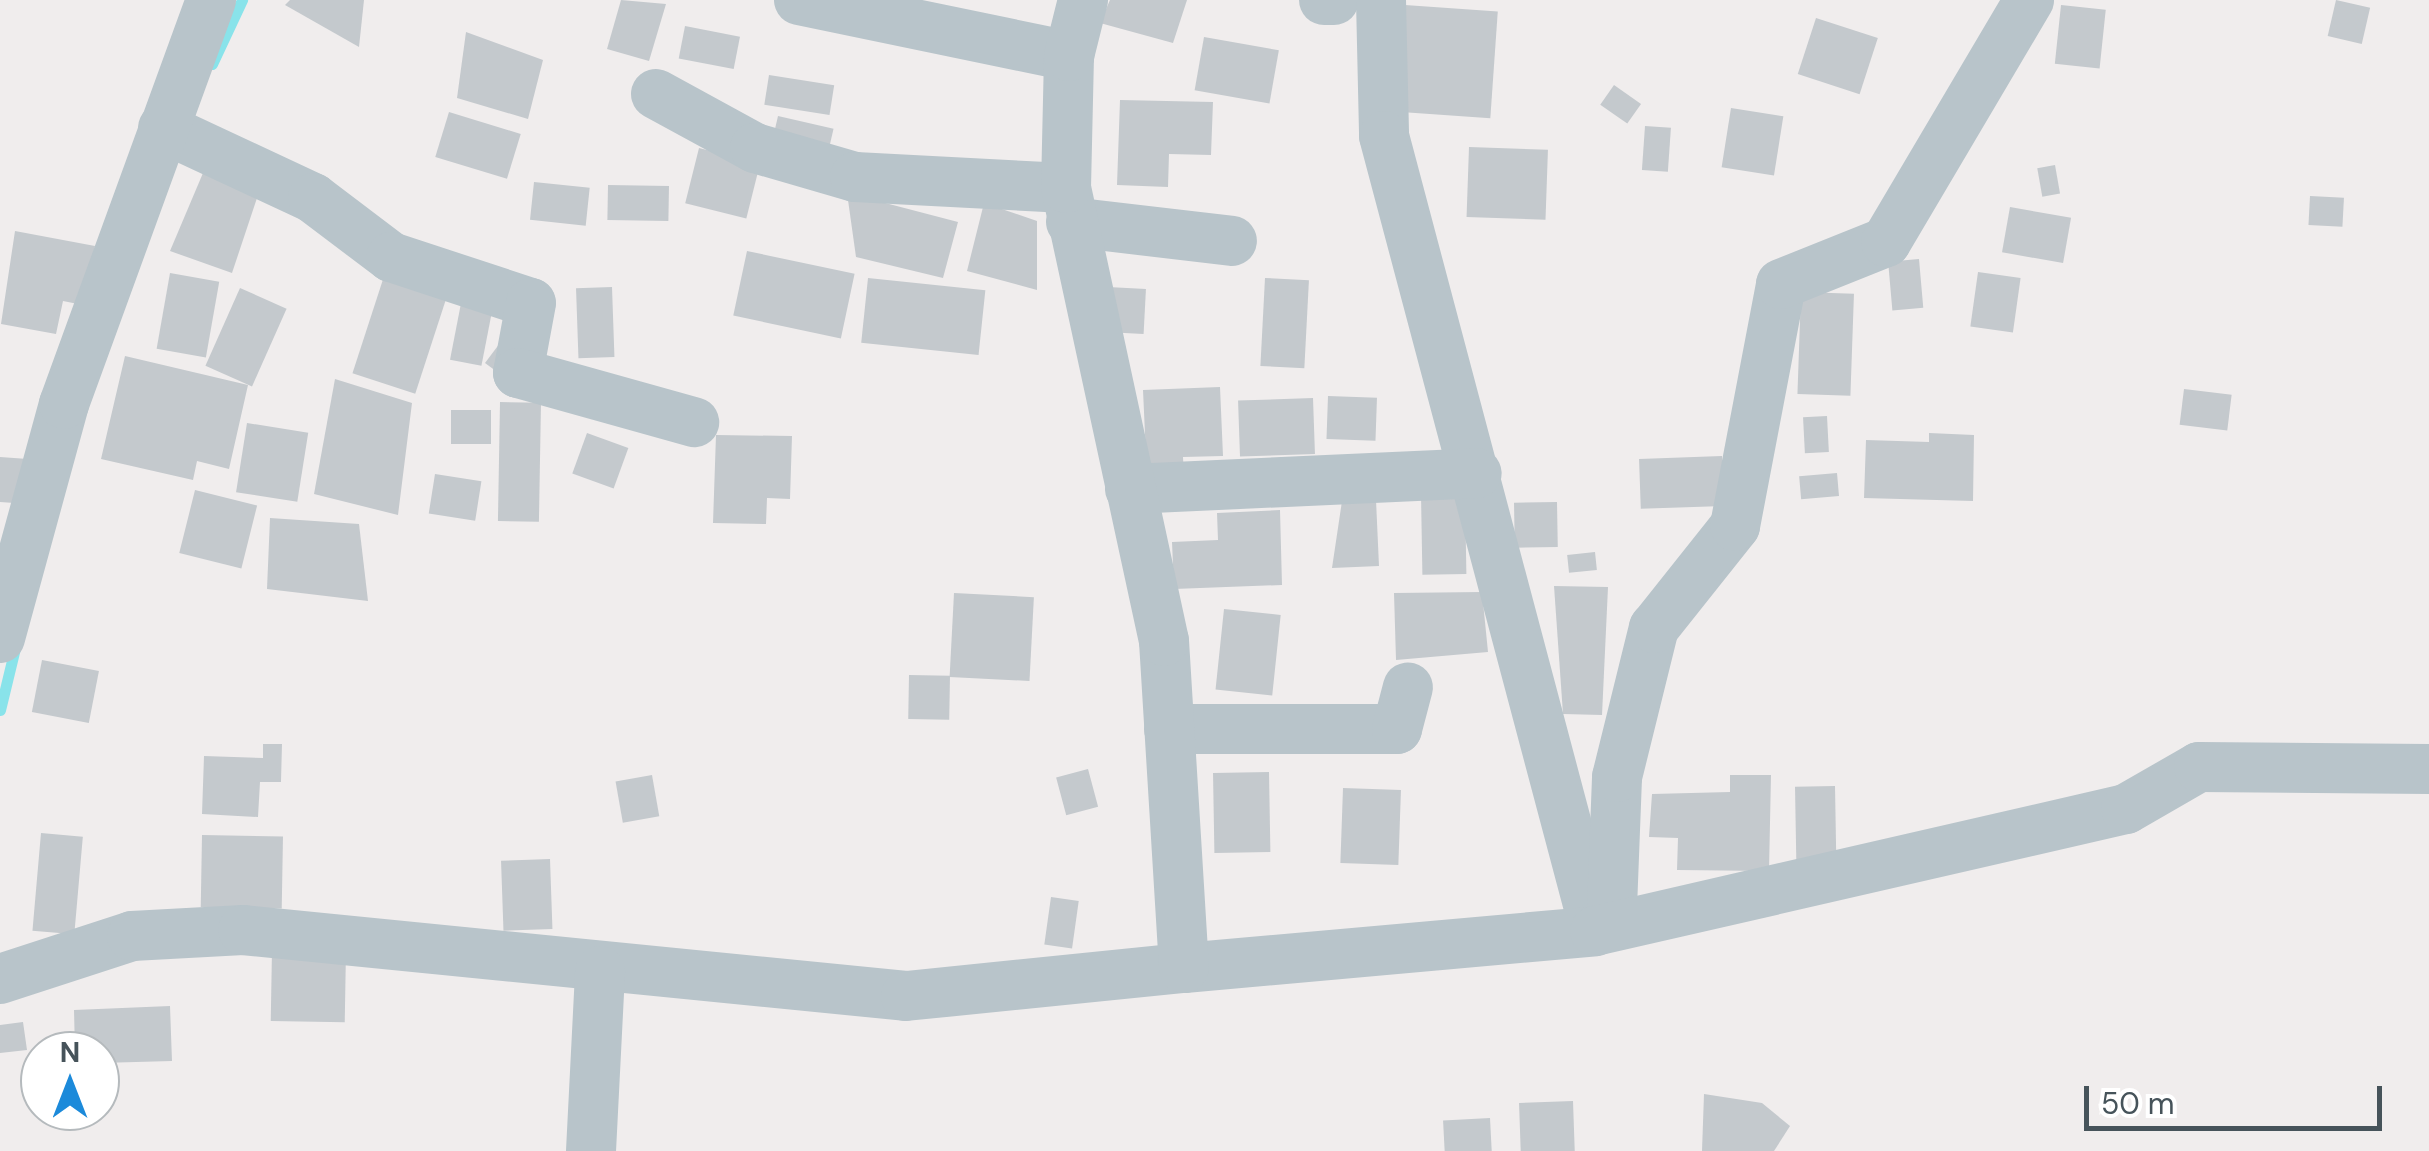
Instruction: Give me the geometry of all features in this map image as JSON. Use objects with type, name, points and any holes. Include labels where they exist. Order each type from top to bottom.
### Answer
[{"type":"street","points":[[0,638],[64,404],[211,0]]},
{"type":"street","points":[[799,0],[1069,56]]},
{"type":"street","points":[[1083,0],[1069,56],[1069,205],[1164,641],[1184,968]]},
{"type":"street","points":[[1324,0],[1334,0]]},
{"type":"street","points":[[1381,0],[1384,136],[1595,932]]},
{"type":"street","points":[[1595,932],[1612,908],[1617,776],[1654,628],[1735,526],[1781,284],[1886,242],[2029,0]]},
{"type":"street","points":[[656,94],[755,148],[854,177],[1069,205],[1232,241]]},
{"type":"street","points":[[162,128],[313,198],[391,256],[531,303],[518,373],[694,422]]},
{"type":"street","points":[[1130,489],[1476,473]]},
{"type":"street","points":[[1169,729],[1398,729],[1408,686]]},
{"type":"street","points":[[0,979],[132,936],[243,930],[600,972],[906,996],[1595,932],[2126,809],[2198,767],[2429,769]]},
{"type":"street","points":[[591,1151],[600,972]]},
{"type":"building","points":[[290,0],[364,0],[359,47],[285,5]]},
{"type":"building","points":[[621,0],[666,4],[649,61],[607,49]]},
{"type":"building","points":[[1110,0],[1187,0],[1173,43],[1100,23]]},
{"type":"building","points":[[2336,0],[2370,8],[2362,44],[2328,36]]},
{"type":"building","points":[[1405,5],[1498,11],[1490,118],[1398,112]]},
{"type":"building","points":[[2061,5],[2106,10],[2100,68],[2055,64]]},
{"type":"building","points":[[1816,18],[1878,38],[1860,94],[1798,74]]},
{"type":"building","points":[[685,26],[740,37],[734,69],[679,58]]},
{"type":"building","points":[[466,32],[543,60],[528,119],[457,98]]},
{"type":"building","points":[[1204,37],[1279,50],[1269,103],[1195,90]]},
{"type":"building","points":[[769,75],[834,85],[829,115],[764,105]]},
{"type":"building","points":[[1614,85],[1641,104],[1627,124],[1600,105]]},
{"type":"building","points":[[1120,100],[1213,102],[1211,155],[1169,154],[1168,187],[1117,185]]},
{"type":"building","points":[[1731,108],[1783,116],[1774,176],[1722,167]]},
{"type":"building","points":[[449,112],[521,134],[507,179],[435,157]]},
{"type":"building","points":[[778,116],[834,129],[826,161],[771,148]]},
{"type":"building","points":[[1645,126],[1671,128],[1668,172],[1642,170]]},
{"type":"building","points":[[1469,147],[1548,150],[1546,220],[1467,217]]},
{"type":"building","points":[[699,148],[760,163],[746,219],[685,203]]},
{"type":"building","points":[[2055,165],[2060,194],[2042,197],[2037,168]]},
{"type":"building","points":[[203,173],[257,198],[232,273],[170,251]]},
{"type":"building","points":[[534,182],[590,188],[586,226],[530,220]]},
{"type":"building","points":[[608,185],[669,186],[668,221],[607,220]]},
{"type":"building","points":[[847,193],[958,222],[943,278],[856,257]]},
{"type":"building","points":[[2310,196],[2344,198],[2342,227],[2308,225]]},
{"type":"building","points":[[984,203],[1037,221],[1037,290],[967,271]]},
{"type":"building","points":[[2010,207],[2071,218],[2063,263],[2002,252]]},
{"type":"building","points":[[15,231],[95,246],[83,305],[63,301],[56,334],[1,324]]},
{"type":"building","points":[[747,251],[855,274],[841,338],[733,316]]},
{"type":"building","points":[[1919,259],[1923,308],[1892,311],[1888,262]]},
{"type":"building","points":[[388,264],[451,284],[415,394],[352,373]]},
{"type":"building","points":[[1978,272],[2021,278],[2013,332],[1970,326]]},
{"type":"building","points":[[170,273],[219,282],[206,358],[157,349]]},
{"type":"building","points":[[868,278],[985,290],[979,355],[861,343]]},
{"type":"building","points":[[1265,278],[1309,280],[1304,368],[1260,366]]},
{"type":"building","points":[[612,287],[614,357],[578,358],[576,288]]},
{"type":"building","points":[[1108,287],[1146,289],[1144,334],[1106,332]]},
{"type":"building","points":[[240,288],[287,309],[252,386],[205,366]]},
{"type":"building","points":[[1801,292],[1854,294],[1850,396],[1797,394]]},
{"type":"building","points":[[463,293],[494,299],[481,366],[450,360]]},
{"type":"building","points":[[500,343],[504,377],[485,363]]},
{"type":"building","points":[[125,356],[248,385],[229,469],[197,461],[193,480],[101,459]]},
{"type":"building","points":[[335,379],[412,403],[398,515],[314,494]]},
{"type":"building","points":[[1220,387],[1223,456],[1183,457],[1184,477],[1147,478],[1143,390]]},
{"type":"building","points":[[2184,389],[2232,395],[2227,431],[2180,425]]},
{"type":"building","points":[[1328,396],[1377,398],[1375,441],[1326,439]]},
{"type":"building","points":[[1313,398],[1315,454],[1240,457],[1238,401]]},
{"type":"building","points":[[500,402],[541,403],[539,522],[498,521]]},
{"type":"building","points":[[451,410],[491,410],[491,444],[451,444]]},
{"type":"building","points":[[1827,416],[1829,452],[1805,453],[1803,417]]},
{"type":"building","points":[[247,423],[308,433],[297,502],[236,492]]},
{"type":"building","points":[[587,433],[628,448],[614,488],[572,473]]},
{"type":"building","points":[[1929,433],[1974,435],[1973,501],[1864,498],[1866,440],[1929,442]]},
{"type":"building","points":[[716,435],[792,436],[790,499],[767,498],[766,524],[713,523]]},
{"type":"building","points":[[1722,456],[1724,506],[1641,509],[1639,459]]},
{"type":"building","points":[[0,457],[28,459],[25,504],[0,502]]},
{"type":"building","points":[[1837,473],[1839,496],[1801,499],[1799,476]]},
{"type":"building","points":[[435,474],[481,481],[475,521],[429,514]]},
{"type":"building","points":[[195,490],[257,505],[241,569],[179,553]]},
{"type":"building","points":[[1465,494],[1466,574],[1422,575],[1421,495]]},
{"type":"building","points":[[1376,500],[1379,566],[1332,568],[1342,501]]},
{"type":"building","points":[[1557,502],[1558,547],[1515,548],[1514,503]]},
{"type":"building","points":[[1280,510],[1282,585],[1174,589],[1172,542],[1218,540],[1217,513]]},
{"type":"building","points":[[270,518],[359,524],[368,601],[267,589]]},
{"type":"building","points":[[1595,552],[1597,570],[1569,573],[1567,555]]},
{"type":"building","points":[[1554,586],[1608,587],[1602,715],[1563,714]]},
{"type":"building","points":[[1482,592],[1488,652],[1396,660],[1394,593]]},
{"type":"building","points":[[954,593],[1034,597],[1029,681],[950,677]]},
{"type":"building","points":[[1224,609],[1281,615],[1272,696],[1216,690]]},
{"type":"building","points":[[42,660],[99,671],[89,723],[32,712]]},
{"type":"building","points":[[909,675],[950,676],[949,720],[908,719]]},
{"type":"building","points":[[263,744],[282,744],[281,782],[260,782],[258,817],[202,814],[204,756],[263,758]]},
{"type":"building","points":[[1088,769],[1098,807],[1066,815],[1056,778]]},
{"type":"building","points":[[1269,772],[1270,852],[1214,853],[1213,773]]},
{"type":"building","points":[[652,775],[659,816],[623,823],[616,781]]},
{"type":"building","points":[[1730,775],[1771,775],[1769,871],[1677,870],[1678,838],[1649,837],[1652,794],[1730,792]]},
{"type":"building","points":[[1835,786],[1836,864],[1796,865],[1795,787]]},
{"type":"building","points":[[1343,788],[1401,790],[1398,865],[1340,863]]},
{"type":"building","points":[[41,833],[83,837],[74,934],[32,931]]},
{"type":"building","points":[[202,835],[283,836],[282,908],[201,907]]},
{"type":"building","points":[[550,859],[552,929],[503,931],[501,861]]},
{"type":"building","points":[[1051,897],[1079,901],[1072,948],[1044,945]]},
{"type":"building","points":[[272,949],[346,950],[345,1022],[271,1021]]},
{"type":"building","points":[[170,1006],[172,1061],[120,1062],[120,1031],[75,1031],[74,1010]]},
{"type":"building","points":[[23,1022],[20,1051],[0,1053],[0,1025]]},
{"type":"building","points":[[1704,1094],[1762,1103],[1790,1126],[1774,1151],[1702,1151]]},
{"type":"building","points":[[1573,1101],[1575,1151],[1521,1151],[1519,1103]]},
{"type":"building","points":[[1490,1118],[1492,1151],[1445,1151],[1443,1120]]},
{"type":"waterway","points":[[212,64],[242,0]]},
{"type":"waterway","points":[[0,710],[15,648]]}]
